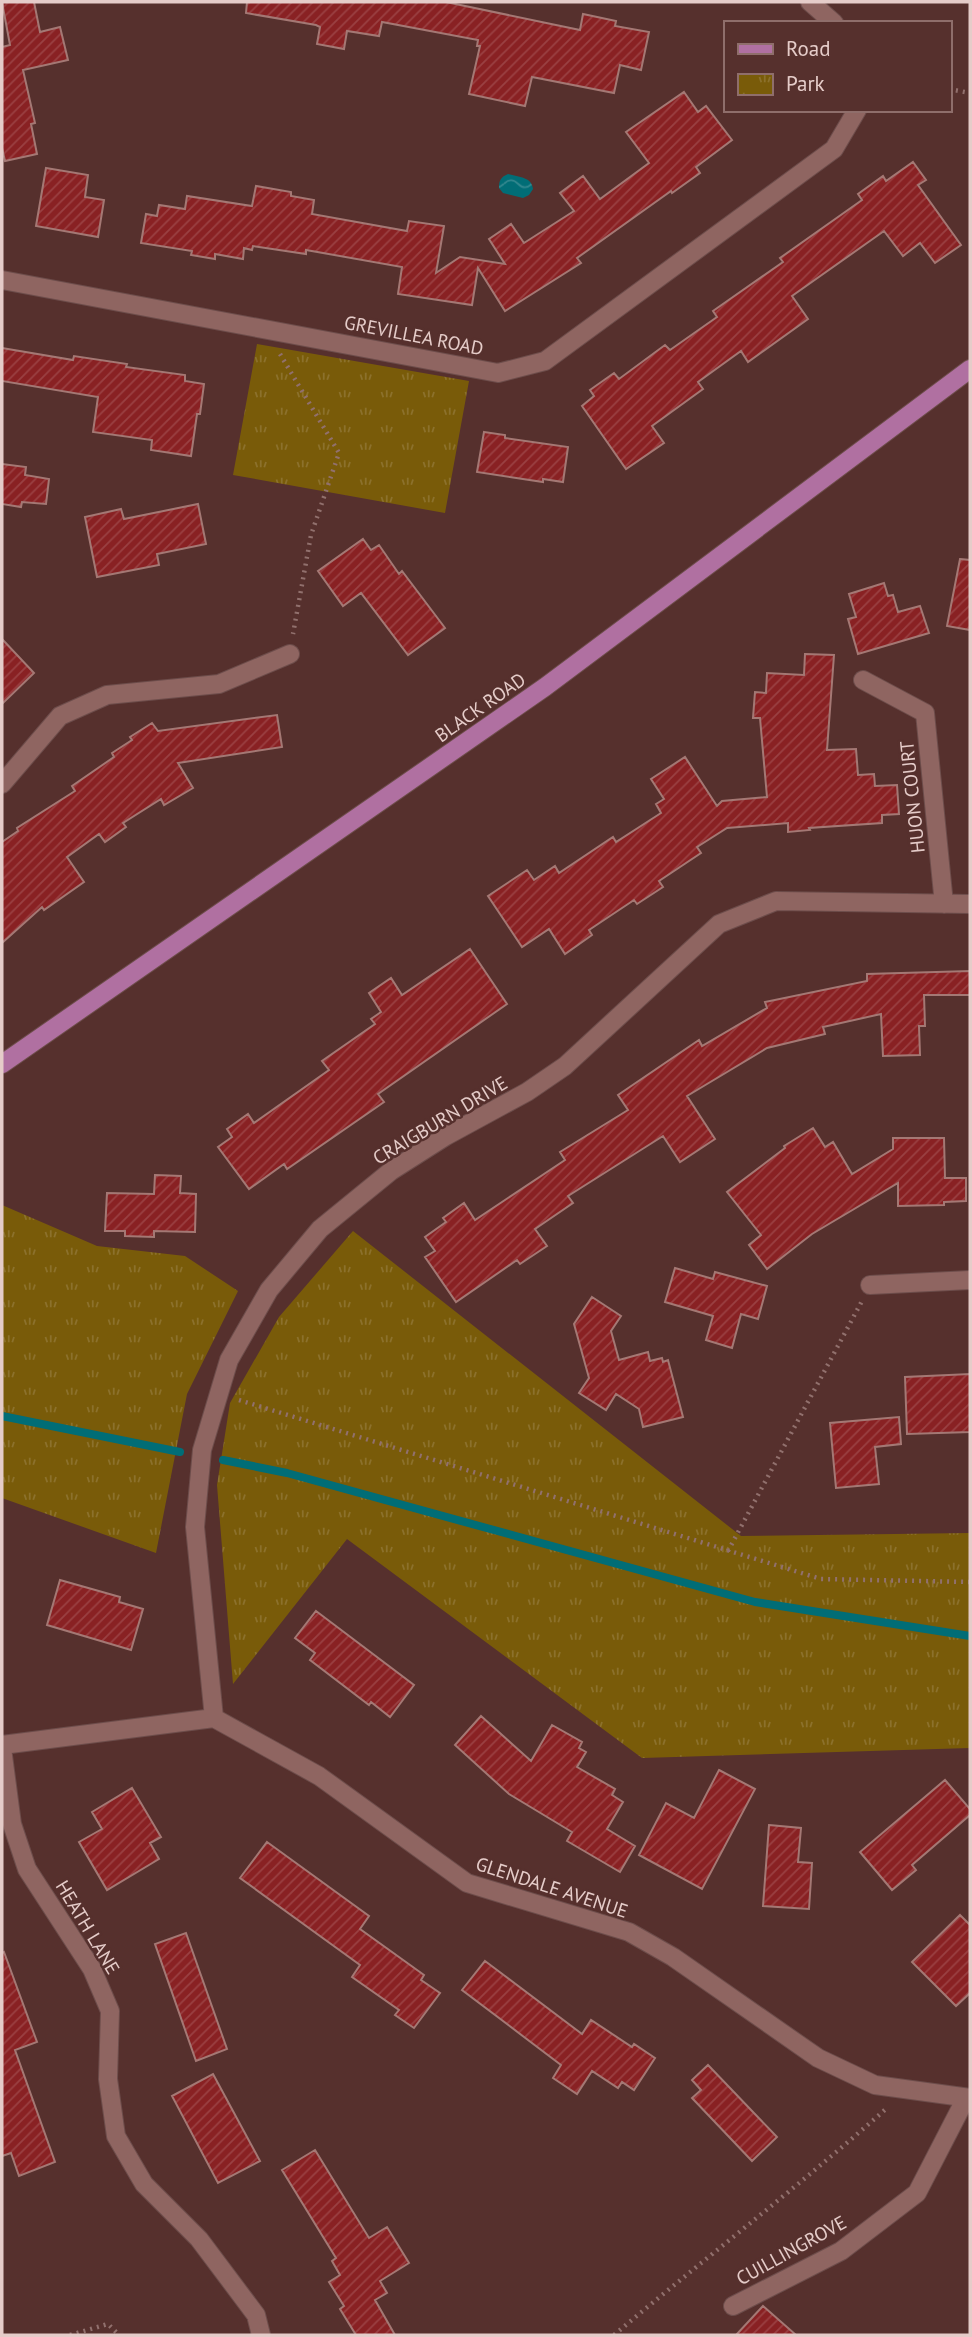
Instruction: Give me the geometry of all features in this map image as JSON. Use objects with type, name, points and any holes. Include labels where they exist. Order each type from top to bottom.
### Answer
[{"type":"main road","name":"BLACK ROAD","points":[[2,1064],[545,687],[970,369]]},
{"type":"street","points":[[810,2],[832,21]]},
{"type":"street","name":"GREVILLEA ROAD","points":[[2,280],[498,373],[545,362],[834,149],[856,112]]},
{"type":"street","points":[[2,783],[60,716],[107,695],[219,684],[290,654]]},
{"type":"street","name":"HUON COURT","points":[[863,680],[925,713],[944,904]]},
{"type":"street","name":"CRAIGBURN DRIVE","points":[[214,1718],[195,1527],[202,1450],[229,1360],[269,1290],[320,1229],[391,1171],[446,1136],[527,1092],[565,1066],[719,924],[776,901],[970,904]]},
{"type":"street","points":[[870,1285],[970,1280]]},
{"type":"street","points":[[2,1746],[214,1718]]},
{"type":"street","name":"GLENDALE AVENUE","points":[[214,1718],[319,1776],[467,1883],[629,1932],[673,1957],[818,2058],[875,2085],[968,2098]]},
{"type":"street","name":"HEATH LANE","points":[[2,1746],[12,1824],[27,1869],[92,1969],[110,2011],[107,2079],[116,2136],[144,2184],[199,2239],[256,2315],[261,2335]]},
{"type":"street","name":"CUILLINGROVE","points":[[733,2306],[841,2251],[918,2193],[968,2098]]},
{"type":"path","points":[[951,89],[970,93]]},
{"type":"path","points":[[265,329],[339,453],[311,535],[290,654]]},
{"type":"path","points":[[728,1551],[870,1285]]},
{"type":"path","points":[[219,1394],[821,1579],[970,1582]]},
{"type":"path","points":[[614,2335],[707,2256],[818,2169],[908,2089]]},
{"type":"path","points":[[70,2335],[108,2324],[119,2335]]},
{"type":"green space","points":[[257,344],[469,381],[445,513],[233,475]]},
{"type":"green space","points":[[2,1205],[97,1246],[185,1256],[238,1291],[187,1394],[156,1553],[2,1498]]},
{"type":"green space","points":[[353,1231],[741,1536],[970,1533],[970,1748],[642,1758],[347,1539],[233,1684],[217,1485],[230,1403],[279,1317]]},
{"type":"water","points":[[508,174],[530,182],[533,189],[529,195],[523,198],[503,193],[499,183]]},
{"type":"building","points":[[2,2],[34,2],[40,32],[60,27],[68,60],[23,70],[35,123],[31,124],[37,154],[5,161],[2,148],[2,47],[10,45]]},
{"type":"building","points":[[247,2],[446,2],[580,30],[583,14],[616,21],[615,26],[649,32],[641,70],[620,65],[614,93],[532,77],[525,106],[469,94],[480,46],[477,46],[478,40],[382,22],[379,36],[347,31],[344,49],[317,44],[320,27],[316,25],[246,13]]},
{"type":"building","points":[[684,92],[698,112],[706,106],[732,140],[696,167],[700,173],[577,258],[581,263],[505,311],[478,268],[472,305],[398,294],[402,267],[306,250],[306,254],[253,246],[252,250],[244,248],[243,259],[215,254],[215,259],[191,255],[192,251],[141,243],[146,214],[157,216],[159,205],[185,209],[187,196],[252,206],[256,186],[291,192],[291,196],[314,200],[312,214],[407,231],[409,221],[444,226],[436,273],[460,257],[505,264],[489,239],[511,224],[524,243],[574,211],[560,193],[583,176],[600,199],[649,163],[626,132]]},
{"type":"building","points":[[913,162],[926,180],[918,185],[961,245],[935,263],[920,243],[903,256],[884,231],[792,296],[808,319],[748,362],[741,351],[698,382],[703,389],[652,426],[664,443],[626,469],[582,406],[594,396],[590,390],[614,373],[619,379],[665,345],[670,350],[717,317],[713,311],[783,262],[780,258],[862,200],[858,194],[883,176],[886,181]]},
{"type":"building","points":[[46,168],[88,175],[85,197],[104,200],[98,237],[36,226]]},
{"type":"building","points":[[2,348],[73,360],[74,356],[127,364],[126,367],[185,375],[185,381],[204,384],[191,456],[151,450],[152,440],[93,432],[98,397],[2,381]]},
{"type":"building","points":[[484,432],[505,435],[505,438],[568,447],[563,482],[543,479],[543,482],[477,472]]},
{"type":"building","points":[[2,464],[26,467],[25,475],[49,479],[46,504],[22,502],[21,507],[2,504]]},
{"type":"building","points":[[198,504],[206,544],[157,554],[159,565],[97,577],[85,517],[121,509],[124,519]]},
{"type":"building","points":[[363,539],[371,550],[379,545],[399,574],[402,571],[445,628],[408,655],[361,593],[343,606],[318,571]]},
{"type":"building","points":[[960,559],[970,560],[970,630],[947,626]]},
{"type":"building","points":[[884,583],[888,596],[893,595],[898,612],[920,606],[929,633],[858,654],[848,619],[856,617],[849,594]]},
{"type":"building","points":[[2,639],[34,673],[2,704]]},
{"type":"building","points":[[805,654],[834,655],[827,750],[856,749],[858,775],[874,774],[875,786],[897,785],[899,814],[882,815],[882,823],[788,832],[788,823],[727,828],[697,847],[701,853],[659,881],[663,887],[637,904],[634,900],[589,930],[592,935],[565,954],[549,929],[522,947],[488,896],[527,870],[534,880],[555,866],[559,873],[613,837],[616,842],[661,813],[656,804],[664,799],[651,779],[685,757],[717,806],[722,801],[767,797],[760,718],[753,718],[755,692],[766,693],[767,673],[804,675]]},
{"type":"building","points":[[277,715],[282,747],[178,763],[193,788],[164,805],[161,799],[123,823],[126,827],[105,842],[99,834],[67,857],[84,882],[44,910],[42,907],[2,943],[2,842],[18,831],[17,828],[75,791],[72,786],[114,757],[112,753],[152,723],[158,731]]},
{"type":"building","points":[[470,949],[507,1004],[378,1094],[384,1102],[287,1169],[284,1164],[249,1189],[218,1147],[232,1137],[227,1129],[248,1114],[254,1123],[329,1070],[322,1061],[375,1024],[371,1019],[381,1012],[369,993],[391,978],[402,995]]},
{"type":"building","points":[[970,971],[970,995],[924,995],[925,1026],[919,1026],[920,1055],[883,1056],[881,1014],[823,1027],[825,1034],[767,1048],[687,1096],[715,1139],[680,1162],[663,1136],[568,1196],[573,1203],[535,1229],[547,1246],[520,1264],[517,1260],[456,1302],[425,1257],[435,1251],[425,1237],[446,1222],[443,1218],[464,1203],[475,1220],[565,1160],[560,1152],[628,1110],[618,1095],[699,1040],[702,1046],[767,1008],[765,1002],[867,981],[867,974]]},
{"type":"building","points":[[813,1128],[825,1147],[833,1142],[852,1174],[893,1149],[893,1138],[944,1138],[945,1178],[966,1178],[966,1201],[944,1202],[944,1205],[898,1206],[898,1183],[812,1234],[767,1269],[749,1245],[761,1235],[727,1192],[785,1148],[784,1146]]},
{"type":"building","points":[[155,1175],[181,1176],[180,1193],[196,1194],[195,1232],[154,1231],[154,1237],[125,1236],[125,1231],[105,1231],[107,1193],[154,1194]]},
{"type":"building","points":[[675,1268],[713,1279],[715,1272],[767,1286],[758,1319],[741,1314],[732,1348],[706,1340],[713,1316],[665,1302]]},
{"type":"building","points":[[592,1297],[621,1316],[611,1331],[619,1360],[648,1352],[650,1361],[662,1358],[663,1362],[668,1360],[683,1417],[643,1427],[639,1409],[616,1394],[606,1410],[579,1393],[589,1378],[574,1324]]},
{"type":"building","points":[[970,1374],[970,1432],[907,1434],[905,1377]]},
{"type":"building","points":[[899,1417],[901,1444],[875,1447],[879,1484],[836,1488],[830,1423]]},
{"type":"building","points":[[60,1580],[120,1597],[119,1602],[143,1609],[131,1650],[47,1625]]},
{"type":"building","points":[[316,1611],[414,1685],[390,1717],[371,1702],[369,1705],[310,1660],[315,1653],[295,1638]]},
{"type":"building","points":[[481,1716],[531,1761],[552,1725],[582,1742],[579,1748],[586,1752],[577,1767],[615,1789],[612,1795],[623,1802],[607,1829],[635,1846],[620,1872],[567,1841],[572,1832],[509,1794],[455,1745]]},
{"type":"building","points":[[719,1770],[755,1789],[702,1889],[639,1855],[666,1803],[694,1818]]},
{"type":"building","points":[[945,1780],[970,1809],[970,1815],[912,1865],[916,1870],[892,1890],[860,1852]]},
{"type":"building","points":[[132,1788],[161,1837],[150,1843],[159,1859],[107,1890],[79,1842],[102,1829],[92,1812]]},
{"type":"building","points":[[769,1825],[801,1828],[798,1862],[812,1863],[809,1909],[763,1906]]},
{"type":"building","points":[[267,1842],[369,1916],[360,1929],[424,1975],[421,1980],[440,1993],[414,2028],[395,2015],[399,2010],[352,1977],[360,1965],[240,1878]]},
{"type":"building","points":[[960,1915],[970,1925],[970,1993],[956,2006],[912,1962]]},
{"type":"building","points":[[186,1933],[227,2049],[196,2061],[155,1944]]},
{"type":"building","points":[[4,1952],[37,2042],[15,2050],[55,2162],[19,2176],[11,2153],[2,2156]]},
{"type":"building","points":[[485,1961],[582,2034],[591,2020],[632,2047],[634,2044],[655,2058],[634,2090],[622,2082],[618,2088],[592,2071],[577,2094],[553,2078],[561,2065],[462,1990]]},
{"type":"building","points":[[708,2065],[777,2137],[752,2161],[692,2098],[701,2090],[692,2080]]},
{"type":"building","points":[[213,2074],[260,2161],[218,2183],[172,2096]]},
{"type":"building","points":[[315,2150],[369,2238],[387,2227],[409,2263],[380,2281],[387,2293],[375,2300],[395,2335],[356,2335],[340,2309],[344,2306],[329,2282],[340,2275],[332,2261],[336,2258],[282,2170]]},
{"type":"building","points":[[763,2306],[796,2335],[736,2335]]},
{"type":"waterway","points":[[2,1416],[180,1452]]},
{"type":"waterway","points":[[223,1460],[287,1473],[755,1602],[970,1636]]}]
